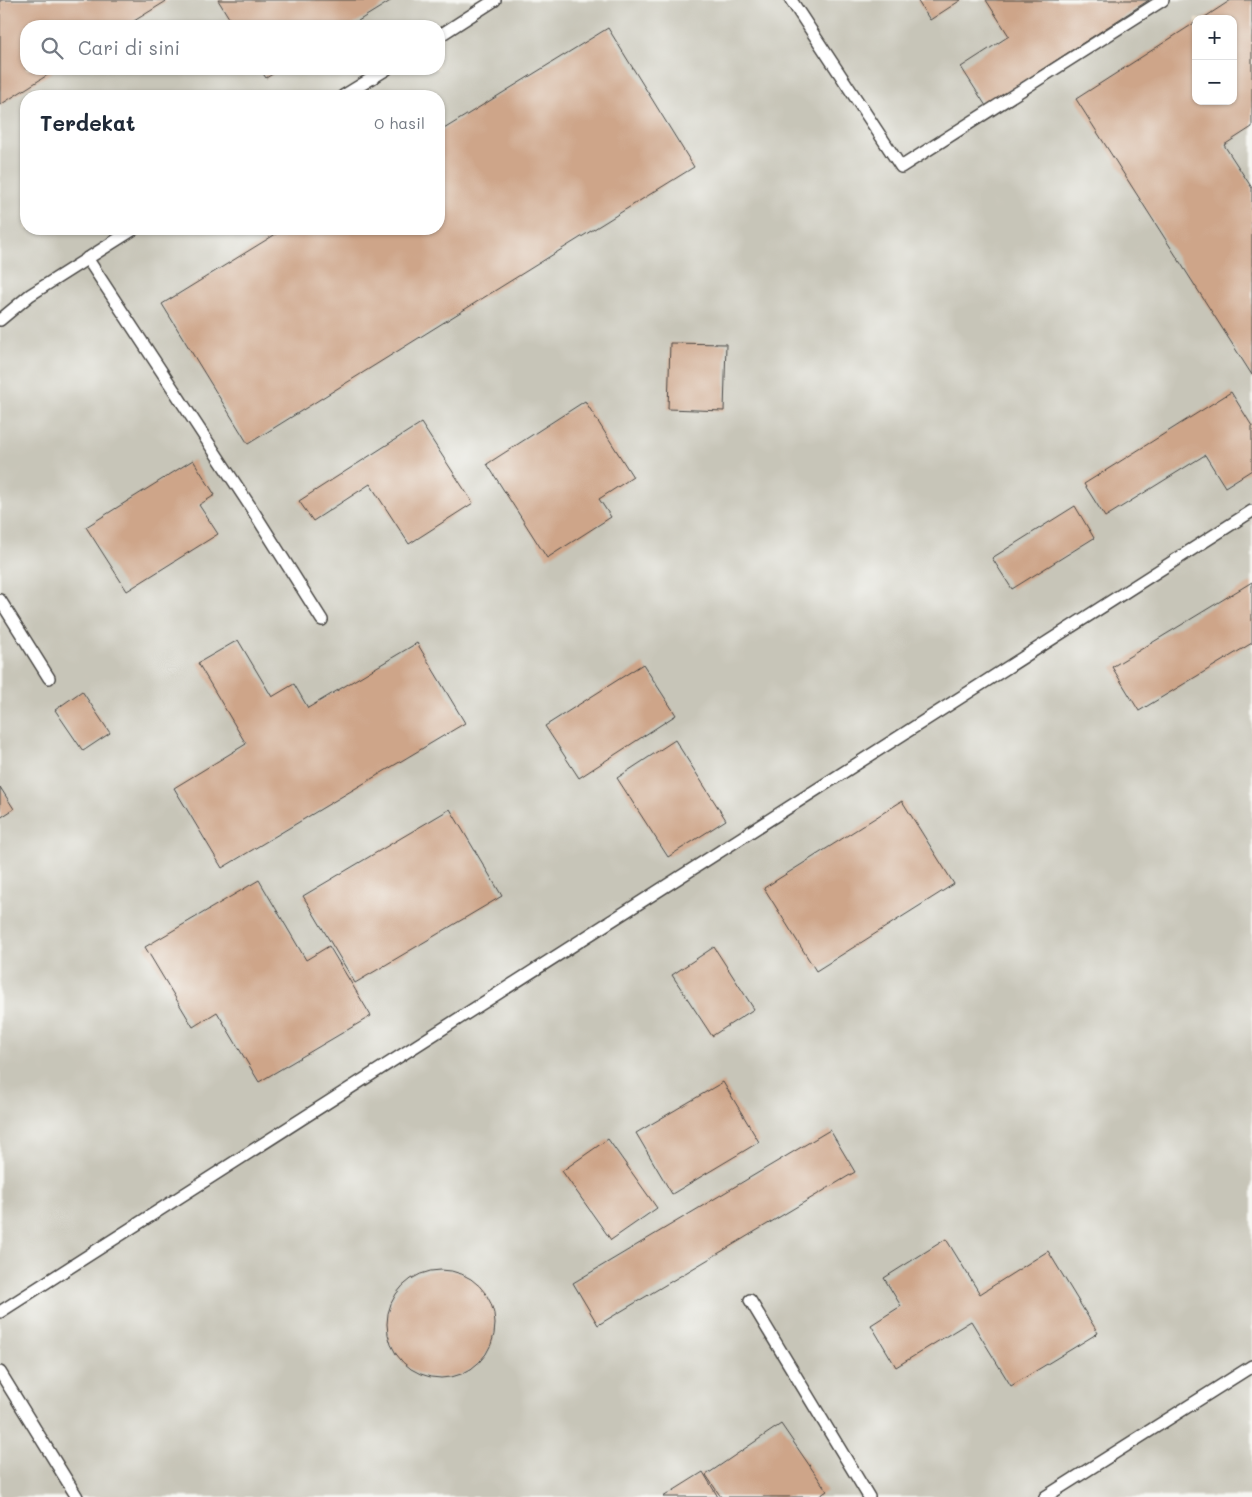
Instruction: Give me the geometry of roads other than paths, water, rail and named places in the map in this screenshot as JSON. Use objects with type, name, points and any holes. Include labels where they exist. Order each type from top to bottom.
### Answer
[{"type":"lane","points":[[445,32],[495,0]]},
{"type":"lane","points":[[791,0],[900,167],[1163,0]]},
{"type":"lane","points":[[353,90],[377,75]]},
{"type":"lane","points":[[0,320],[30,295],[124,235]]},
{"type":"lane","points":[[87,258],[250,506],[322,620]]},
{"type":"lane","points":[[0,1312],[1252,511]]},
{"type":"lane","points":[[0,600],[49,678]]},
{"type":"lane","points":[[750,1300],[869,1497]]},
{"type":"lane","points":[[1045,1497],[1252,1366]]},
{"type":"lane","points":[[0,1372],[77,1497]]}]
